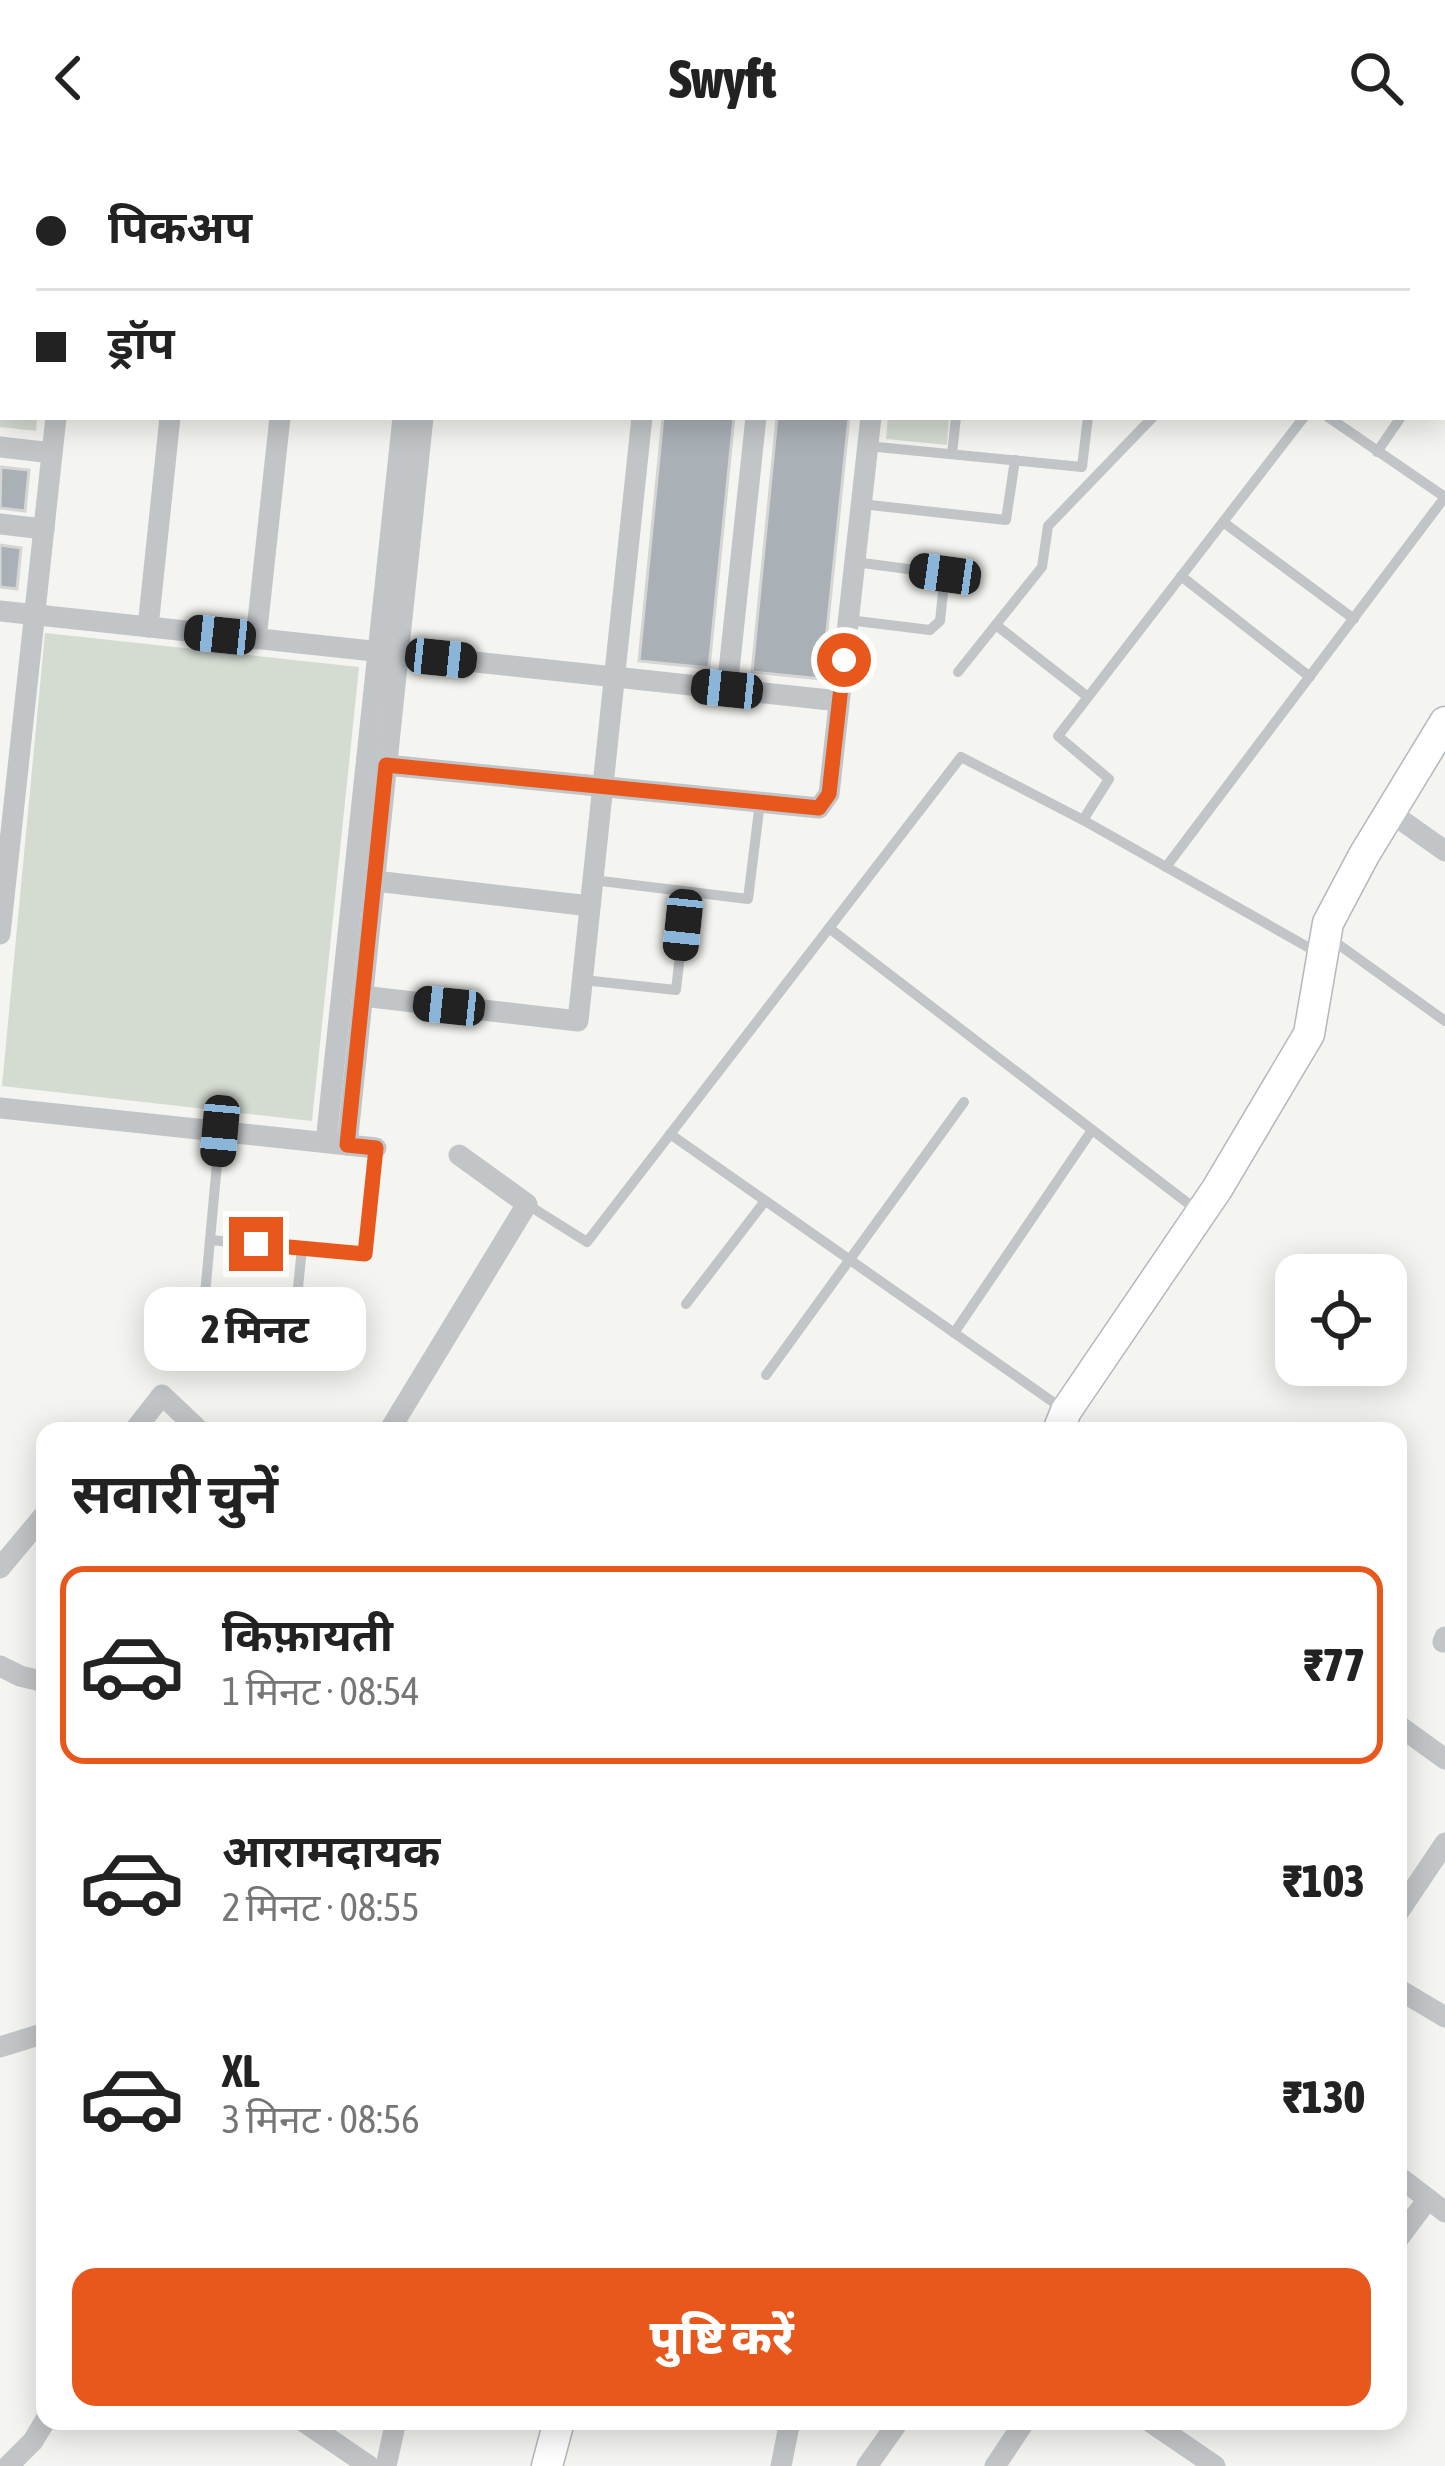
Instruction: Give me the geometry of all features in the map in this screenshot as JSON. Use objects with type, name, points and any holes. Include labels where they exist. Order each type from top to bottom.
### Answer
[{"type":"street","points":[[0,934],[56,420]]},
{"type":"street","points":[[148,627],[170,420]]},
{"type":"street","points":[[256,639],[280,420]]},
{"type":"street","points":[[337,1144],[388,653],[404,420]]},
{"type":"street","points":[[337,1144],[362,997],[386,765],[388,653],[423,420]]},
{"type":"street","points":[[362,997],[578,1021],[642,420]]},
{"type":"street","points":[[727,689],[756,420]]},
{"type":"street","points":[[386,765],[819,808],[829,794],[871,420]]},
{"type":"street","points":[[0,447],[52,453]]},
{"type":"street","points":[[0,524],[44,529]]},
{"type":"street","points":[[0,611],[839,701]]},
{"type":"street","points":[[1062,1421],[1201,1213],[1309,1034],[1328,923],[1445,722]]},
{"type":"street","points":[[1390,812],[1445,851]]},
{"type":"street","points":[[374,881],[590,906]]},
{"type":"street","points":[[0,1108],[376,1148]]},
{"type":"street","points":[[394,1422],[527,1204],[460,1155]]},
{"type":"street","points":[[141,1422],[162,1395],[190,1422]]},
{"type":"street","points":[[0,1568],[36,1525]]},
{"type":"street","points":[[0,1666],[36,1680]]},
{"type":"street","points":[[1407,1732],[1445,1759]]},
{"type":"street","points":[[1407,1899],[1445,1843]]},
{"type":"street","points":[[1407,1995],[1445,2018]]},
{"type":"street","points":[[2,2044],[36,2035]]},
{"type":"street","points":[[1407,2183],[1437,2205],[1407,2231]]},
{"type":"street","points":[[8,2466],[39,2430]]},
{"type":"street","points":[[316,2430],[369,2466]]},
{"type":"street","points":[[386,2466],[394,2430]]},
{"type":"street","points":[[548,2466],[558,2430]]},
{"type":"street","points":[[781,2466],[788,2430]]},
{"type":"street","points":[[867,2466],[893,2430]]},
{"type":"street","points":[[994,2466],[1019,2430]]},
{"type":"street","points":[[1162,2430],[1215,2466]]},
{"type":"lane","points":[[952,454],[956,420]]},
{"type":"lane","points":[[867,446],[1082,466],[1088,420]]},
{"type":"lane","points":[[958,672],[1042,567],[1048,526],[1150,420]]},
{"type":"lane","points":[[1083,820],[1109,778],[1058,736],[1302,420]]},
{"type":"lane","points":[[1166,867],[1445,497],[1332,420]]},
{"type":"lane","points":[[1377,452],[1399,420]]},
{"type":"lane","points":[[861,504],[1006,520],[1015,460]]},
{"type":"lane","points":[[1223,522],[1354,619]]},
{"type":"lane","points":[[848,620],[930,630],[940,621],[945,574],[855,562]]},
{"type":"lane","points":[[1181,576],[1310,677]]},
{"type":"lane","points":[[996,625],[1088,697]]},
{"type":"lane","points":[[527,1204],[587,1242],[961,757],[1324,945],[1445,1021]]},
{"type":"lane","points":[[593,880],[748,899],[760,802]]},
{"type":"lane","points":[[583,980],[676,990],[687,892]]},
{"type":"lane","points":[[829,928],[1201,1213]]},
{"type":"lane","points":[[766,1375],[964,1102]]},
{"type":"lane","points":[[954,1333],[1092,1130]]},
{"type":"lane","points":[[220,1131],[201,1338],[292,1347],[302,1248]]},
{"type":"lane","points":[[670,1134],[954,1333],[1062,1421]]},
{"type":"lane","points":[[210,1240],[365,1254],[376,1148]]},
{"type":"lane","points":[[686,1304],[765,1201]]},
{"type":"shaded area","points":[[0,420],[37,420],[36,431],[0,427]]},
{"type":"shaded area","points":[[888,420],[949,420],[947,445],[886,439]]},
{"type":"shaded area","points":[[45,633],[359,667],[312,1121],[2,1086]]},
{"type":"building","points":[[663,420],[734,420],[709,668],[639,661]]},
{"type":"building","points":[[777,420],[849,420],[822,679],[752,672]]},
{"type":"building","points":[[1,467],[29,470],[25,511],[0,508]]},
{"type":"building","points":[[0,545],[21,548],[17,589],[0,587]]},
{"type":"route","points":[[256,1244],[365,1254],[376,1148],[347,1145],[386,765],[819,808],[829,794],[844,660]]}]
